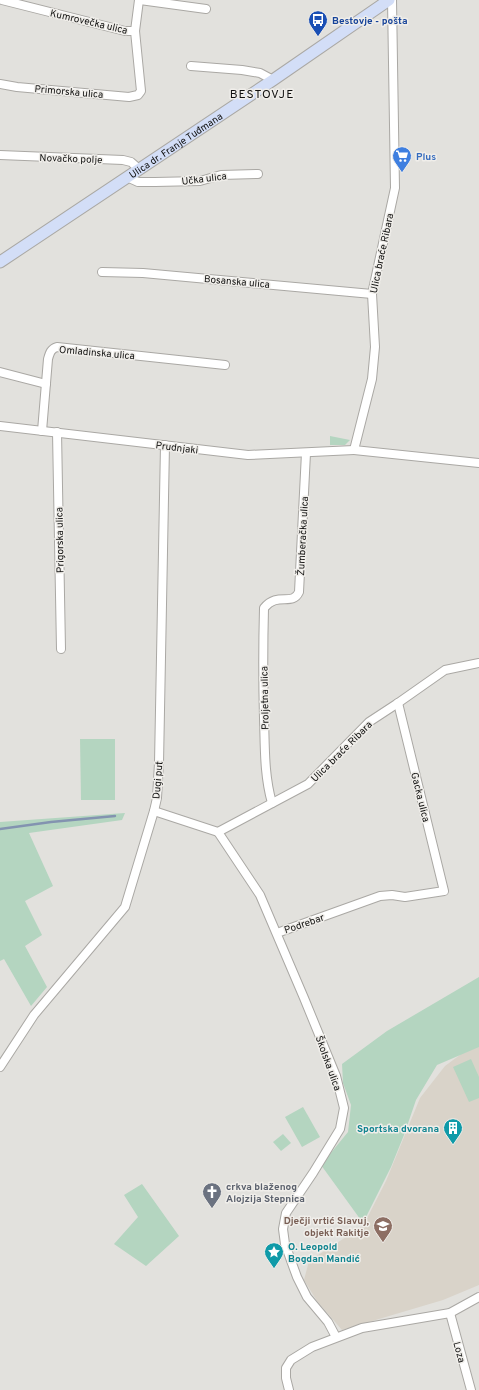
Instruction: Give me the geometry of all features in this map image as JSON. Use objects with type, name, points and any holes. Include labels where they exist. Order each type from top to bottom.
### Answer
[{"type":"main road","name":"Ulica dr. Franje Tuđmana","points":[[0,262],[391,0]]},
{"type":"street","name":"Kumrovečka ulica","points":[[2,0],[125,31],[135,31],[141,91],[138,95]]},
{"type":"street","points":[[135,31],[140,0],[206,9]]},
{"type":"street","name":"Ulica braće Ribara","points":[[354,450],[372,379],[375,347],[372,294],[395,188],[391,0]]},
{"type":"street","points":[[191,66],[260,73],[273,80]]},
{"type":"street","name":"Primorska ulica","points":[[0,84],[17,87],[129,97],[138,95]]},
{"type":"street","name":"Novačko polje","points":[[0,155],[123,160],[131,162],[139,169]]},
{"type":"street","name":"Učka ulica","points":[[127,177],[138,182],[200,181],[221,175],[258,174]]},
{"type":"street","name":"Bosanska ulica","points":[[102,272],[143,273],[372,294]]},
{"type":"street","name":"Omladinska ulica","points":[[42,431],[50,352],[57,347],[225,365]]},
{"type":"street","points":[[0,372],[46,384]]},
{"type":"street","name":"Prudnjaki","points":[[0,426],[248,455],[354,450]]},
{"type":"street","name":"Prigorska ulica","points":[[58,432],[60,649]]},
{"type":"street","name":"Dugi put","points":[[0,1067],[34,1015],[125,907],[154,811],[157,798],[159,763],[165,445]]},
{"type":"street","points":[[354,450],[479,463]]},
{"type":"street","name":"Žumberačka ulica","points":[[277,599],[292,599],[297,597],[299,592],[306,453]]},
{"type":"street","name":"Proljetna ulica","points":[[272,803],[267,786],[265,759],[263,659],[264,608],[269,602],[277,599]]},
{"type":"street","name":"Ulica braće Ribara","points":[[218,832],[308,784],[368,722],[445,670],[479,663]]},
{"type":"street","name":"Gacka ulica","points":[[398,703],[444,891]]},
{"type":"street","points":[[154,811],[218,832]]},
{"type":"street","name":"Podrebar","points":[[218,832],[260,894],[277,933],[380,896],[392,895],[405,897],[444,891]]},
{"type":"street","name":"Školska ulica","points":[[277,933],[336,1076],[344,1108],[340,1129],[286,1213],[283,1229],[285,1244],[297,1277],[307,1297],[328,1322],[336,1337]]},
{"type":"street","points":[[289,1390],[286,1378],[286,1368],[291,1360],[312,1347],[362,1328],[450,1313],[479,1298]]},
{"type":"street","name":"Loza","points":[[450,1313],[472,1390]]},
{"type":"shaded area","points":[[479,1041],[479,1285],[443,1300],[342,1330],[317,1301],[304,1280],[309,1261],[363,1226],[386,1181],[420,1098],[445,1066]]},
{"type":"green space","points":[[330,436],[350,440],[345,445],[330,445]]},
{"type":"green space","points":[[80,739],[115,739],[115,800],[81,800]]},
{"type":"green space","points":[[125,813],[122,820],[29,833],[53,886],[25,901],[42,935],[25,946],[47,987],[31,1006],[4,959],[0,961],[0,822]]},
{"type":"green space","points":[[479,977],[479,1047],[437,1065],[416,1100],[391,1167],[363,1223],[321,1165],[348,1132],[351,1105],[343,1083],[342,1064],[387,1031]]},
{"type":"green space","points":[[471,1059],[479,1077],[479,1098],[469,1102],[453,1067]]},
{"type":"green space","points":[[303,1107],[320,1137],[302,1147],[285,1117]]},
{"type":"green space","points":[[283,1134],[291,1143],[281,1151],[273,1142]]},
{"type":"green space","points":[[142,1184],[179,1236],[146,1266],[114,1244],[138,1217],[124,1195]]},
{"type":"waterway","points":[[0,829],[51,822],[115,816]]},
{"type":"place","name":"Bestovje - pošta","points":[[318,37]]},
{"type":"place","name":"Plus","points":[[402,173]]},
{"type":"place","name":"Sportska dvorana","points":[[453,1145]]},
{"type":"place","name":"crkva blaženog Alojzija Stepnica","points":[[212,1209]]},
{"type":"place","name":"Dječji vrtić Slavuj, objekt Rakitje","points":[[383,1243]]},
{"type":"place","name":"O. Leopold Bogdan Mandić","points":[[274,1269]]},
{"type":"district","name":"BESTOVJE","points":[[262,94]]}]
